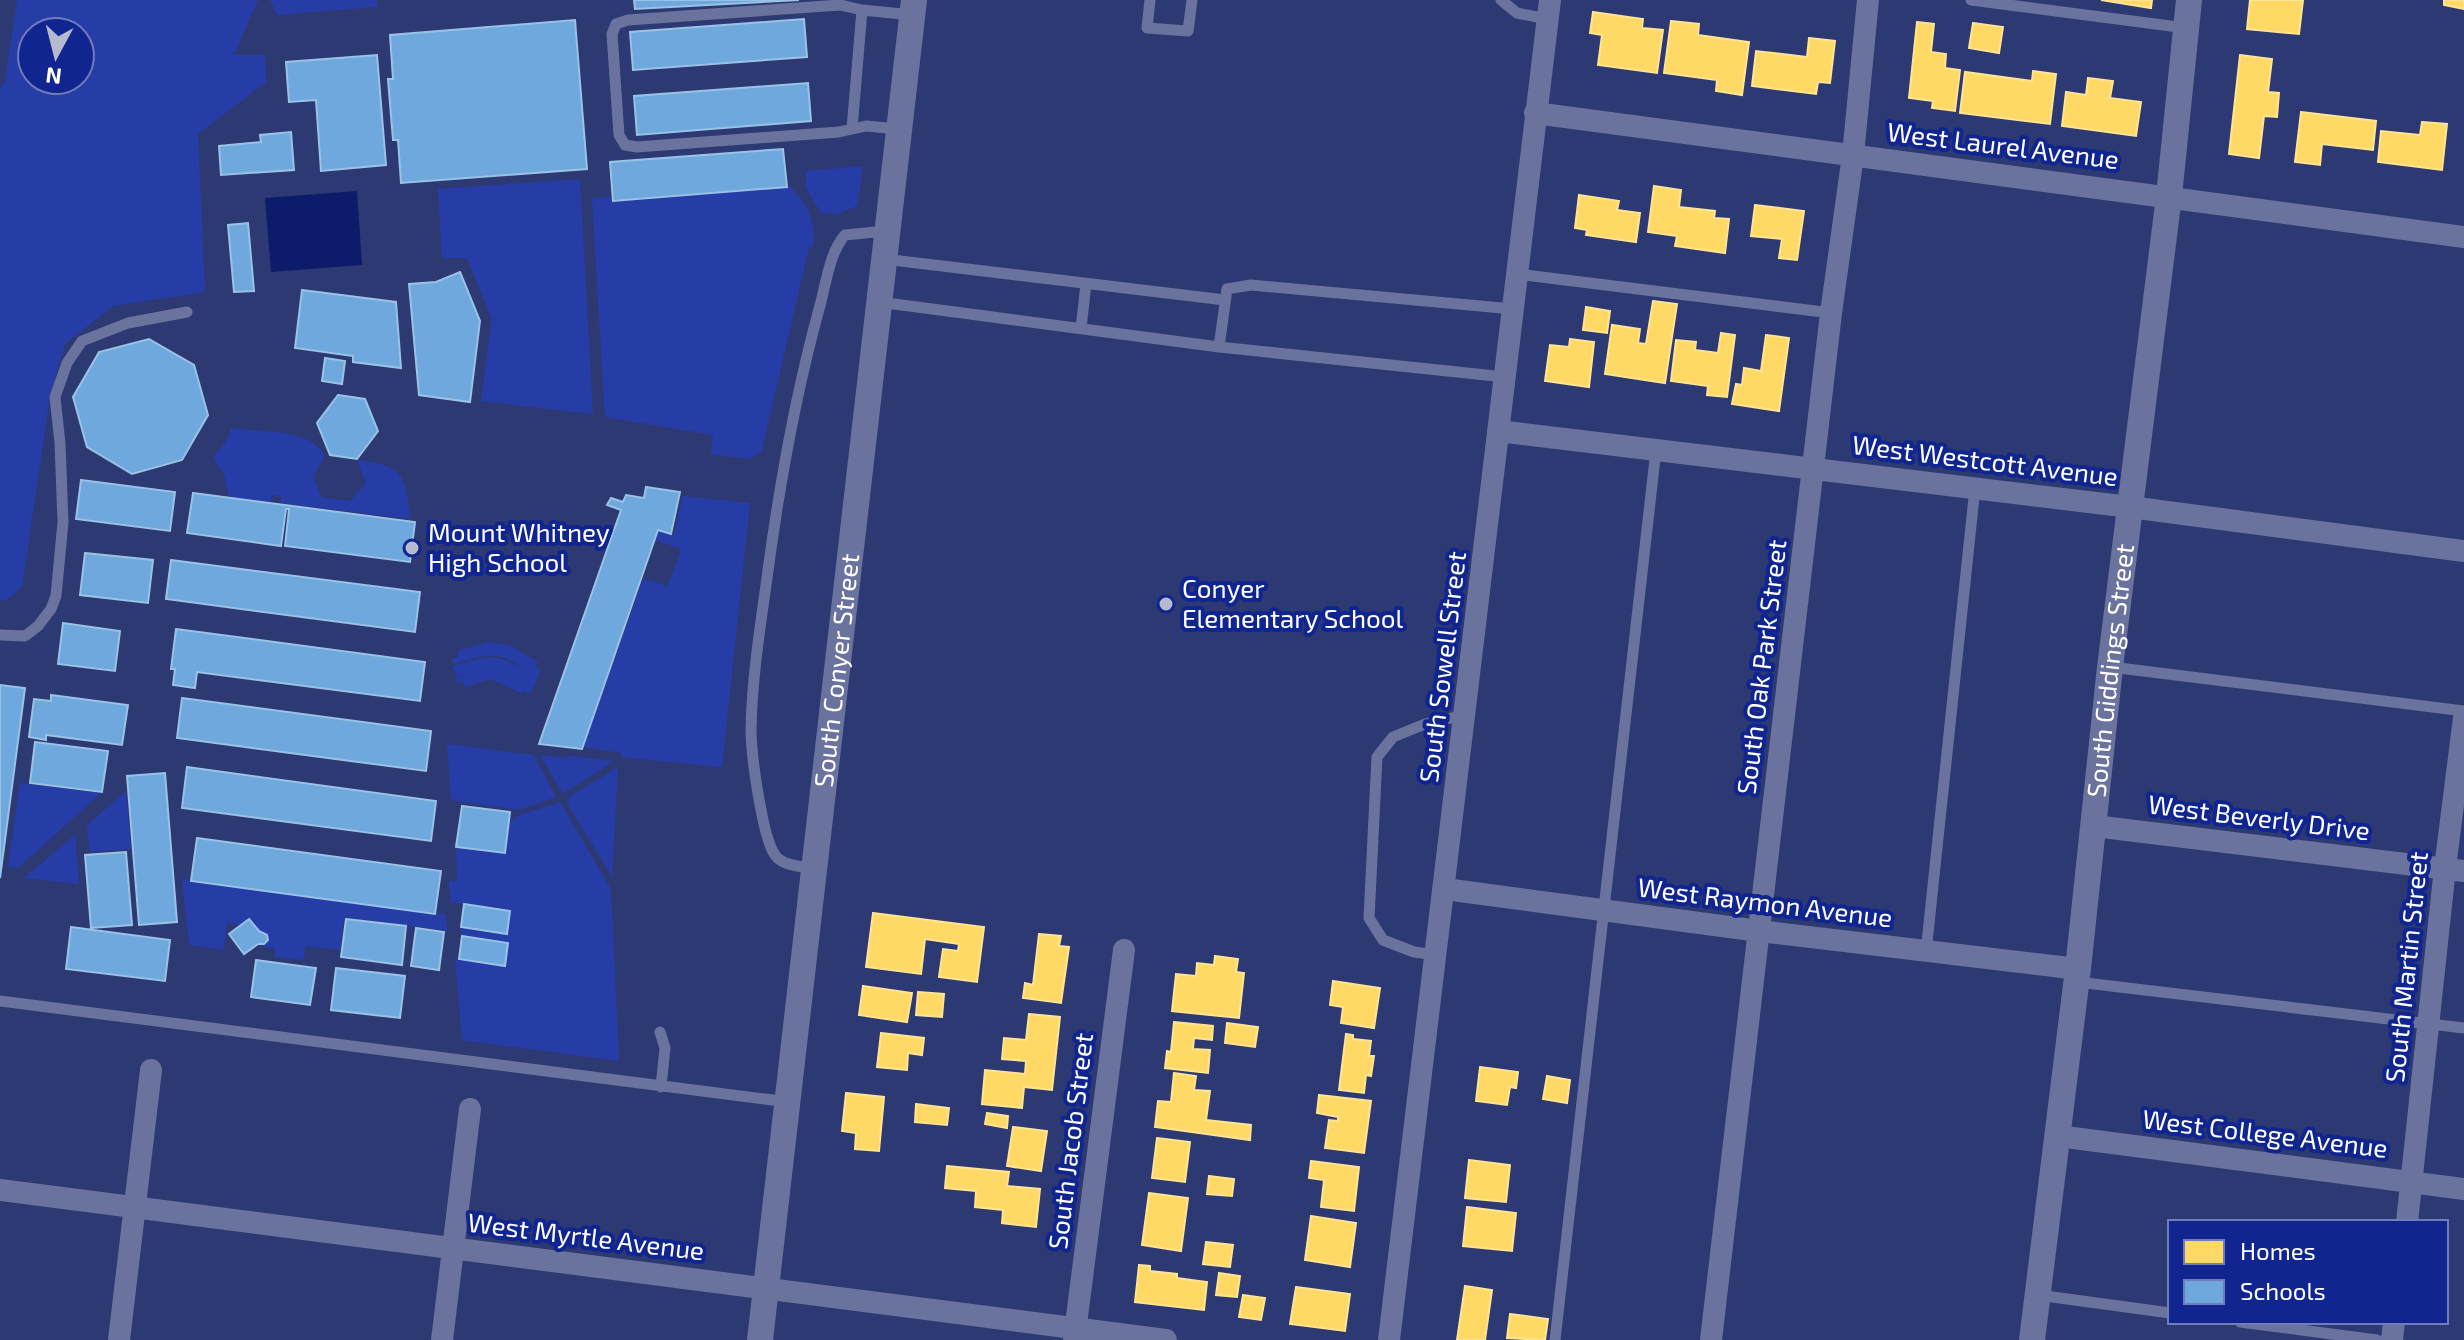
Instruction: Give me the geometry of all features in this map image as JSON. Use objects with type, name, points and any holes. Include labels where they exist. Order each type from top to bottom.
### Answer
[{"type":"street","name":"South Oak Park Street","points":[[1711,1340],[1831,313],[1853,155],[1868,0]]},
{"type":"street","name":"South Giddings Street","points":[[2032,1340],[2078,976],[2110,667],[2169,196],[2189,0]]},
{"type":"street","name":"South Conyer Street","points":[[760,1340],[914,7]]},
{"type":"street","name":"South Sowell Street","points":[[1389,1340],[1549,10]]},
{"type":"street","name":"West Laurel Avenue","points":[[1535,113],[2464,237]]},
{"type":"street","name":"West Westcott Avenue","points":[[1498,431],[2130,507],[2464,551]]},
{"type":"street","name":"South Martin Street","points":[[2407,1220],[2429,1023],[2454,870],[2464,718]]},
{"type":"street","name":"West Beverly Drive","points":[[2094,826],[2454,870]]},
{"type":"street","name":"West Raymon Avenue","points":[[1445,889],[1926,952],[2078,976]]},
{"type":"street","name":"South Jacob Street","points":[[1074,1334],[1124,950]]},
{"type":"street","points":[[119,1340],[151,1070]]},
{"type":"street","points":[[442,1340],[470,1109]]},
{"type":"street","name":"West College Avenue","points":[[2058,1136],[2464,1189]]},
{"type":"street","name":"West Myrtle Avenue","points":[[0,1190],[766,1287],[1074,1334],[1166,1340]]},
{"type":"lane","points":[[1150,0],[1147,28],[1188,31],[1192,0]]},
{"type":"lane","points":[[1501,0],[1517,13],[1549,10]]},
{"type":"lane","points":[[1971,0],[2187,28]]},
{"type":"lane","points":[[899,129],[866,126],[653,146],[625,145],[619,135],[612,34],[616,24],[628,20],[840,5],[862,10],[914,7]]},
{"type":"lane","points":[[852,129],[862,10]]},
{"type":"lane","points":[[814,869],[784,862],[775,856],[770,844],[751,732],[757,650],[776,506],[801,376],[834,254],[845,235],[887,231]]},
{"type":"lane","points":[[883,258],[1225,300]]},
{"type":"lane","points":[[1517,274],[1831,313]]},
{"type":"lane","points":[[1081,328],[1086,284]]},
{"type":"lane","points":[[1219,347],[1227,289],[1251,285],[1513,309]]},
{"type":"lane","points":[[878,301],[1219,347],[1505,377]]},
{"type":"lane","points":[[0,635],[25,636],[38,626],[51,609],[56,596],[63,522],[55,397],[67,363],[82,341],[128,323],[187,312]]},
{"type":"lane","points":[[1555,1340],[1656,450]]},
{"type":"lane","points":[[1926,952],[1975,488]]},
{"type":"lane","points":[[2110,667],[2464,711]]},
{"type":"lane","points":[[1437,955],[1414,952],[1383,940],[1369,918],[1377,757],[1393,737],[1425,724],[1465,715]]},
{"type":"lane","points":[[2078,976],[2464,1028]]},
{"type":"lane","points":[[0,1001],[789,1102]]},
{"type":"lane","points":[[660,1032],[665,1048],[661,1087]]},
{"type":"lane","points":[[2038,1295],[2168,1313]]},
{"type":"lane","points":[[2255,1324],[2377,1340]]},
{"type":"shaded area","points":[[17,0],[258,0],[234,55],[265,55],[266,82],[198,134],[205,292],[113,306],[65,344],[50,396],[22,587],[5,601],[0,600],[0,89],[5,81]]},
{"type":"shaded area","points":[[270,0],[377,0],[377,7],[277,15]]},
{"type":"shaded area","points":[[863,166],[857,206],[837,214],[821,213],[806,188],[806,171]]},
{"type":"shaded area","points":[[580,179],[593,414],[481,401],[492,319],[467,258],[442,258],[438,189]]},
{"type":"shaded area","points":[[787,185],[809,213],[813,248],[809,247],[761,453],[749,459],[711,454],[713,435],[605,417],[592,198]]},
{"type":"shaded area","points":[[357,191],[362,265],[271,272],[265,198]]},
{"type":"shaded area","points":[[231,428],[283,433],[308,440],[318,447],[325,456],[313,476],[322,498],[350,501],[366,483],[357,460],[393,469],[403,482],[411,519],[281,503],[281,496],[272,495],[271,502],[229,497],[224,474],[214,457],[227,440]]},
{"type":"shaded area","points":[[683,496],[750,503],[722,767],[621,757],[621,753],[583,747],[643,579],[668,586],[681,549],[656,540],[658,531],[674,535]]},
{"type":"shaded area","points":[[488,642],[509,645],[538,662],[536,667],[541,671],[530,694],[491,679],[465,687],[463,682],[458,683],[456,678],[474,672],[456,677],[453,666],[474,660],[496,658],[523,668],[497,656],[481,657],[453,664],[452,659],[459,657],[457,651]]},
{"type":"shaded area","points":[[447,744],[534,755],[556,797],[518,810],[451,800]]},
{"type":"shaded area","points":[[540,755],[570,756],[614,761],[563,794]]},
{"type":"shaded area","points":[[618,767],[612,877],[568,805],[569,797]]},
{"type":"shaded area","points":[[20,783],[101,793],[18,868],[8,867]]},
{"type":"shaded area","points":[[126,791],[131,849],[90,852],[87,825]]},
{"type":"shaded area","points":[[560,802],[611,889],[619,1061],[462,1040],[455,958],[504,965],[508,943],[462,936],[461,927],[507,934],[510,911],[451,902],[449,881],[457,881],[456,847],[504,853],[511,819],[516,820],[517,816]]},
{"type":"shaded area","points":[[75,835],[79,884],[24,878]]},
{"type":"shaded area","points":[[182,879],[446,914],[447,931],[344,917],[340,950],[306,946],[303,960],[275,957],[275,948],[264,947],[267,935],[249,919],[238,927],[227,923],[224,950],[189,945]]},
{"type":"building: Homes","points":[[2101,0],[2152,0],[2151,8]]},
{"type":"building: Homes","points":[[2250,0],[2303,0],[2299,34],[2247,29]]},
{"type":"building: Homes","points":[[2444,0],[2464,0],[2464,9],[2444,5]]},
{"type":"building: Homes","points":[[1593,12],[1643,19],[1642,28],[1663,30],[1657,73],[1598,65],[1602,35],[1590,33]]},
{"type":"building: Homes","points":[[1671,21],[1699,24],[1698,35],[1749,42],[1742,95],[1716,91],[1717,80],[1664,73]]},
{"type":"building: Homes","points":[[1917,22],[1934,24],[1931,52],[1946,54],[1945,68],[1960,70],[1955,111],[1932,108],[1933,101],[1909,98]]},
{"type":"building: Homes","points":[[1973,23],[2003,27],[1999,53],[1969,48]]},
{"type":"building: Homes","points":[[1809,38],[1835,41],[1830,83],[1818,82],[1816,94],[1752,86],[1756,51],[1807,57]]},
{"type":"building: Homes","points":[[2240,55],[2272,59],[2268,92],[2279,93],[2277,117],[2264,116],[2259,158],[2229,154]]},
{"type":"building: Homes","points":[[2033,71],[2056,74],[2050,124],[1960,113],[1965,72],[2032,81]]},
{"type":"building: Homes","points":[[2088,78],[2113,81],[2110,98],[2141,102],[2136,136],[2062,126],[2066,92],[2086,95]]},
{"type":"building: Homes","points":[[2301,112],[2376,121],[2373,150],[2322,144],[2320,165],[2295,162]]},
{"type":"building: Homes","points":[[2422,122],[2447,124],[2442,170],[2378,162],[2381,131],[2420,135]]},
{"type":"building: Homes","points":[[1654,186],[1681,190],[1679,207],[1715,211],[1714,218],[1729,219],[1725,253],[1675,246],[1677,236],[1648,232]]},
{"type":"building: Homes","points":[[1579,195],[1619,201],[1617,210],[1640,213],[1636,242],[1586,235],[1587,230],[1575,228]]},
{"type":"building: Homes","points":[[1755,205],[1804,211],[1797,260],[1779,258],[1782,239],[1751,236]]},
{"type":"building: Homes","points":[[1653,301],[1677,304],[1665,383],[1605,374],[1612,325],[1640,329],[1638,343],[1646,344]]},
{"type":"building: Homes","points":[[1586,307],[1610,311],[1607,333],[1583,330]]},
{"type":"building: Homes","points":[[1721,333],[1735,335],[1727,397],[1707,395],[1708,386],[1671,381],[1676,340],[1696,342],[1695,350],[1718,353]]},
{"type":"building: Homes","points":[[1766,335],[1789,338],[1779,411],[1732,404],[1736,384],[1742,385],[1744,368],[1761,371]]},
{"type":"building: Homes","points":[[1570,339],[1594,342],[1589,387],[1545,381],[1550,345],[1569,347]]},
{"type":"building: Homes","points":[[873,913],[984,927],[977,982],[939,977],[943,949],[958,951],[959,944],[925,939],[921,974],[866,967]]},
{"type":"building: Homes","points":[[1039,934],[1061,936],[1059,946],[1069,947],[1061,1003],[1023,998],[1025,983],[1033,985]]},
{"type":"building: Homes","points":[[1215,956],[1238,959],[1236,972],[1244,973],[1239,1018],[1172,1011],[1176,974],[1196,976],[1197,963],[1214,965]]},
{"type":"building: Homes","points":[[1333,981],[1380,988],[1374,1028],[1341,1023],[1343,1007],[1330,1005]]},
{"type":"building: Homes","points":[[863,986],[912,993],[907,1022],[859,1015]]},
{"type":"building: Homes","points":[[918,992],[944,994],[942,1017],[916,1015]]},
{"type":"building: Homes","points":[[1029,1014],[1060,1017],[1052,1090],[1024,1087],[1022,1108],[982,1104],[985,1070],[1025,1074],[1026,1061],[1002,1059],[1004,1038],[1026,1040]]},
{"type":"building: Homes","points":[[1174,1022],[1213,1026],[1212,1040],[1194,1038],[1193,1049],[1210,1050],[1208,1073],[1165,1068],[1167,1051],[1171,1052]]},
{"type":"building: Homes","points":[[1227,1023],[1258,1027],[1255,1047],[1225,1043]]},
{"type":"building: Homes","points":[[881,1033],[924,1038],[922,1055],[908,1053],[907,1070],[877,1067]]},
{"type":"building: Homes","points":[[1346,1034],[1353,1035],[1353,1039],[1371,1041],[1369,1056],[1374,1056],[1371,1076],[1366,1075],[1364,1093],[1339,1090]]},
{"type":"building: Homes","points":[[1480,1067],[1518,1072],[1516,1088],[1510,1087],[1507,1105],[1476,1101]]},
{"type":"building: Homes","points":[[1174,1073],[1196,1076],[1194,1090],[1210,1091],[1206,1120],[1251,1125],[1250,1140],[1155,1127],[1158,1101],[1171,1102]]},
{"type":"building: Homes","points":[[1547,1076],[1570,1080],[1567,1103],[1543,1099]]},
{"type":"building: Homes","points":[[846,1093],[884,1097],[879,1151],[855,1149],[856,1133],[842,1131]]},
{"type":"building: Homes","points":[[1319,1095],[1371,1101],[1364,1153],[1325,1148],[1329,1120],[1338,1121],[1338,1117],[1317,1113]]},
{"type":"building: Homes","points":[[916,1104],[949,1108],[947,1125],[915,1122]]},
{"type":"building: Homes","points":[[987,1113],[1008,1116],[1007,1128],[985,1124]]},
{"type":"building: Homes","points":[[1013,1127],[1047,1131],[1041,1171],[1007,1166]]},
{"type":"building: Homes","points":[[1157,1138],[1190,1142],[1185,1182],[1152,1178]]},
{"type":"building: Homes","points":[[1469,1160],[1510,1165],[1506,1202],[1465,1198]]},
{"type":"building: Homes","points":[[1311,1161],[1359,1167],[1354,1211],[1321,1207],[1324,1180],[1309,1178]]},
{"type":"building: Homes","points":[[947,1166],[1009,1172],[1007,1186],[1040,1189],[1036,1227],[1002,1223],[1003,1210],[975,1207],[976,1191],[945,1188]]},
{"type":"building: Homes","points":[[1209,1176],[1234,1179],[1232,1196],[1207,1194]]},
{"type":"building: Homes","points":[[1149,1193],[1188,1198],[1181,1251],[1142,1245]]},
{"type":"building: Homes","points":[[1467,1207],[1516,1213],[1512,1251],[1463,1246]]},
{"type":"building: Homes","points":[[1311,1216],[1356,1223],[1350,1267],[1305,1260]]},
{"type":"building: Homes","points":[[1206,1242],[1233,1245],[1230,1267],[1203,1264]]},
{"type":"building: Homes","points":[[1139,1265],[1150,1266],[1150,1271],[1177,1274],[1177,1278],[1207,1282],[1204,1310],[1135,1302]]},
{"type":"building: Homes","points":[[1219,1273],[1240,1276],[1237,1297],[1216,1295]]},
{"type":"building: Homes","points":[[1465,1286],[1492,1290],[1485,1340],[1457,1340]]},
{"type":"building: Homes","points":[[1296,1287],[1350,1294],[1345,1331],[1290,1324]]},
{"type":"building: Homes","points":[[1243,1295],[1265,1298],[1261,1320],[1239,1317]]},
{"type":"building: Homes","points":[[1510,1314],[1548,1319],[1545,1340],[1507,1338]]},
{"type":"building: Schools","points":[[634,0],[799,0],[635,9]]},
{"type":"building: Schools","points":[[804,19],[807,57],[633,70],[630,32]]},
{"type":"building: Schools","points":[[575,20],[587,169],[401,183],[398,140],[393,140],[388,79],[393,79],[390,35]]},
{"type":"building: Schools","points":[[377,55],[386,165],[321,171],[316,100],[289,102],[286,62]]},
{"type":"building: Schools","points":[[808,83],[811,121],[637,135],[634,96]]},
{"type":"building: Schools","points":[[291,132],[294,170],[221,175],[219,146],[261,142],[260,135]]},
{"type":"building: Schools","points":[[783,149],[787,187],[613,201],[610,162]]},
{"type":"building: Schools","points":[[248,223],[254,291],[234,292],[228,225]]},
{"type":"building: Schools","points":[[460,272],[480,321],[470,402],[419,395],[409,284],[436,282]]},
{"type":"building: Schools","points":[[302,290],[396,302],[401,368],[353,362],[353,356],[295,348]]},
{"type":"building: Schools","points":[[149,339],[194,365],[208,415],[182,460],[132,474],[87,447],[73,397],[99,352]]},
{"type":"building: Schools","points":[[325,358],[345,361],[342,384],[322,381]]},
{"type":"building: Schools","points":[[338,395],[365,399],[378,431],[357,459],[330,455],[317,423]]},
{"type":"building: Schools","points":[[81,480],[175,492],[170,531],[76,519]]},
{"type":"building: Schools","points":[[646,487],[680,492],[671,534],[658,530],[582,749],[539,744],[621,510],[607,505],[611,498],[623,502],[626,495],[644,498]]},
{"type":"building: Schools","points":[[193,493],[415,522],[410,562],[285,546],[289,509],[286,509],[281,546],[187,533]]},
{"type":"building: Schools","points":[[85,553],[153,560],[148,603],[80,595]]},
{"type":"building: Schools","points":[[171,560],[420,592],[415,632],[166,599]]},
{"type":"building: Schools","points":[[63,623],[120,631],[115,671],[58,664]]},
{"type":"building: Schools","points":[[176,629],[425,662],[420,701],[197,672],[195,688],[173,685],[175,669],[171,669]]},
{"type":"building: Schools","points":[[0,685],[25,688],[0,878]]},
{"type":"building: Schools","points":[[51,695],[128,705],[122,745],[46,735],[46,740],[29,737],[34,699],[51,701]]},
{"type":"building: Schools","points":[[182,698],[431,731],[426,771],[177,738]]},
{"type":"building: Schools","points":[[35,742],[108,751],[102,792],[30,783]]},
{"type":"building: Schools","points":[[187,767],[436,801],[431,841],[182,808]]},
{"type":"building: Schools","points":[[165,773],[177,922],[139,925],[127,776]]},
{"type":"building: Schools","points":[[462,806],[510,812],[505,853],[456,847]]},
{"type":"building: Schools","points":[[197,838],[441,871],[435,914],[191,881]]},
{"type":"building: Schools","points":[[126,852],[132,925],[91,928],[85,855]]},
{"type":"building: Schools","points":[[464,904],[510,911],[507,934],[461,927]]},
{"type":"building: Schools","points":[[249,919],[267,935],[268,940],[244,954],[229,934]]},
{"type":"building: Schools","points":[[346,919],[406,926],[402,965],[341,957]]},
{"type":"building: Schools","points":[[71,927],[170,940],[165,981],[66,969]]},
{"type":"building: Schools","points":[[416,928],[444,932],[439,970],[411,966]]},
{"type":"building: Schools","points":[[462,936],[508,943],[505,966],[459,959]]},
{"type":"building: Schools","points":[[256,960],[316,968],[310,1005],[251,997]]},
{"type":"building: Schools","points":[[336,968],[405,976],[400,1018],[331,1010]]},
{"type":"place","name":"Mount Whitney High School","points":[[412,548]]},
{"type":"place","name":"Conyer Elementary School","points":[[1166,604]]}]
